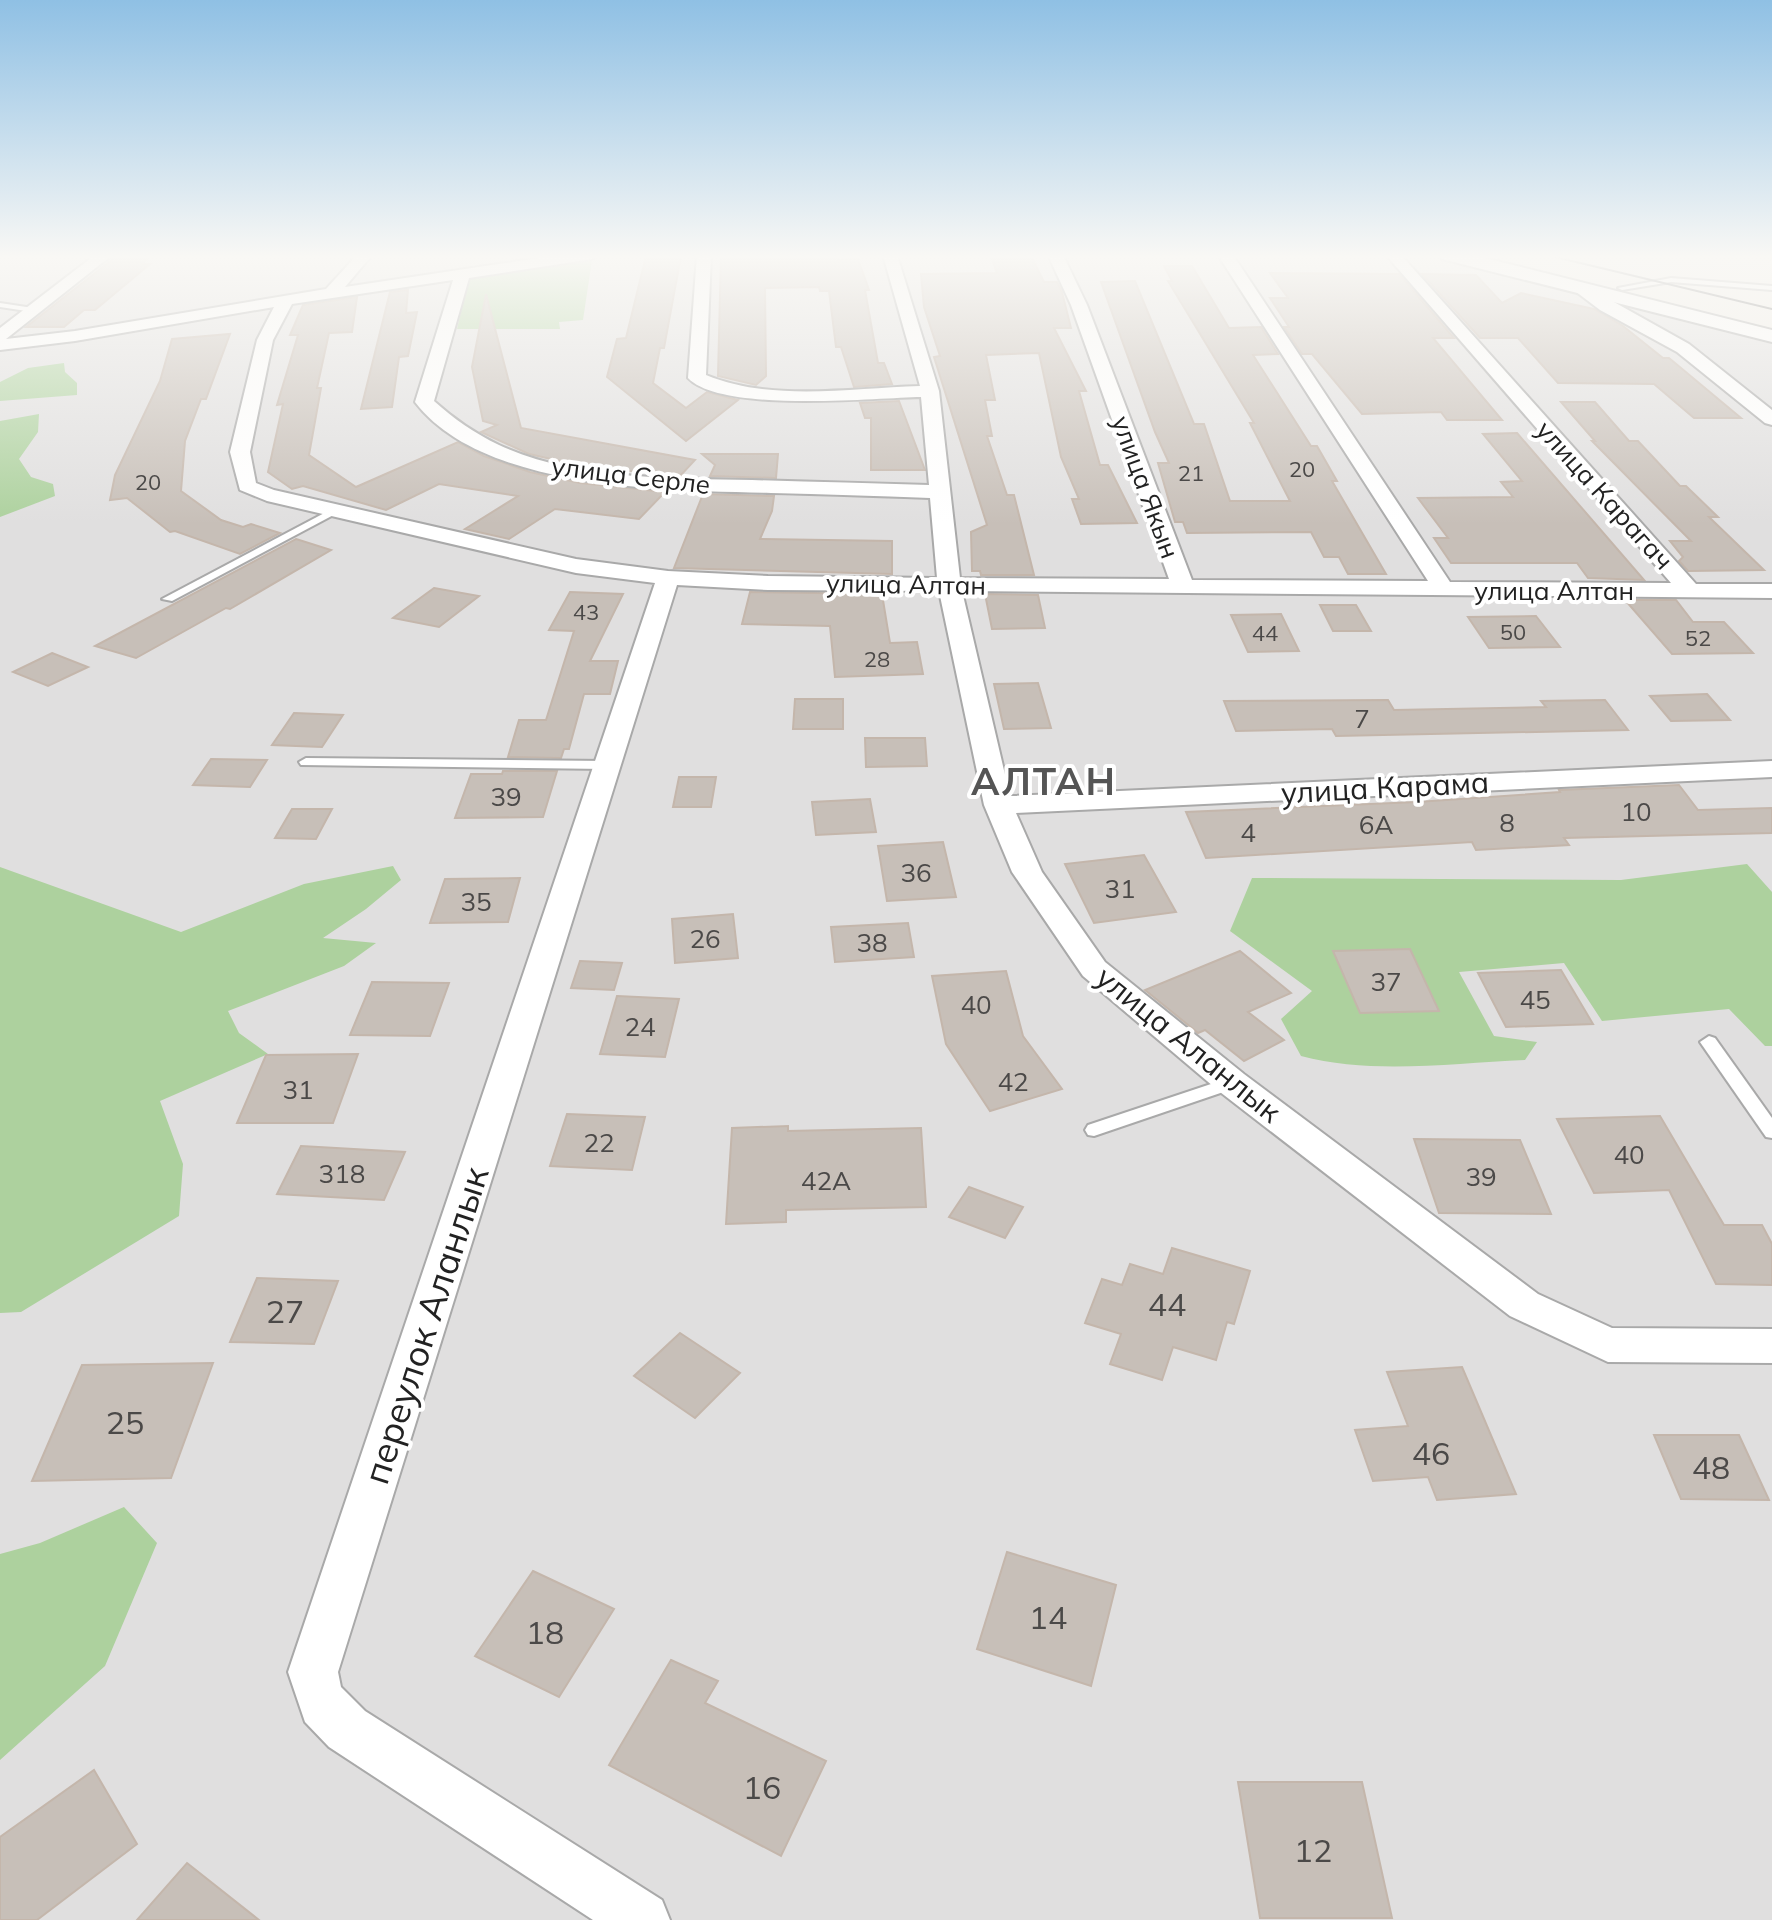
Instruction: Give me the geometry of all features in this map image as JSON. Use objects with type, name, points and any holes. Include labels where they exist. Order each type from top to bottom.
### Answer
[{"type":"street","name":"улица Алтан","points":[[264,345],[240,452],[247,486],[267,495],[576,566],[668,578],[949,585],[1772,591]]},
{"type":"street","name":"улица Серле","points":[[444,345],[424,402],[438,418],[462,435],[533,463],[602,477],[700,485],[941,492]]},
{"type":"street","points":[[699,345],[697,378],[708,385],[744,393],[930,391]]},
{"type":"street","name":"улица Аланлык","points":[[916,345],[930,391],[949,585],[998,805],[1027,872],[1094,969],[1232,1083],[1524,1305],[1608,1345],[1772,1346]]},
{"type":"street","name":"улица Якын","points":[[1094,345],[1183,587]]},
{"type":"street","points":[[1284,345],[1444,589]]},
{"type":"street","name":"улица Карагач","points":[[1472,345],[1690,591]]},
{"type":"street","points":[[1677,345],[1772,419]]},
{"type":"street","name":"переулок Аланлык","points":[[642,1920],[347,1729],[328,1714],[317,1695],[313,1672],[668,578]]},
{"type":"street","name":"улица Карама","points":[[998,805],[1772,769]]},
{"type":"lane","points":[[168,599],[336,511]]},
{"type":"lane","points":[[306,762],[607,765]]},
{"type":"lane","points":[[1709,1042],[1772,1132]]},
{"type":"lane","points":[[1094,1130],[1232,1083]]},
{"type":"shaded area","points":[[0,345],[1772,345],[1772,1920],[0,1920]]},
{"type":"green space","points":[[64,363],[65,372],[77,383],[77,395],[0,401],[0,382],[28,368]]},
{"type":"green space","points":[[39,414],[38,432],[19,459],[31,477],[53,484],[55,496],[0,517],[0,421]]},
{"type":"green space","points":[[1747,864],[1772,892],[1772,1046],[1765,1046],[1729,1009],[1602,1021],[1564,963],[1459,972],[1494,1036],[1537,1042],[1525,1060],[1412,1066],[1328,1062],[1301,1056],[1281,1019],[1312,991],[1230,931],[1252,878],[1621,880]]},
{"type":"green space","points":[[393,866],[401,880],[323,938],[376,943],[344,966],[228,1011],[239,1033],[268,1054],[160,1101],[183,1164],[179,1216],[21,1312],[0,1313],[0,867],[181,932],[304,884]]},
{"type":"green space","points":[[124,1507],[157,1543],[105,1666],[0,1760],[0,1554],[40,1543]]},
{"type":"building","points":[[170,345],[226,345],[206,399],[201,399],[185,441],[181,491],[221,520],[243,527],[251,524],[280,533],[240,554],[175,531],[170,532],[127,498],[110,500],[115,475],[160,381]]},
{"type":"building","points":[[295,345],[326,345],[317,388],[321,388],[309,455],[356,487],[458,442],[484,456],[530,472],[580,483],[665,492],[639,519],[555,509],[509,539],[465,529],[518,496],[439,484],[386,510],[303,486],[292,489],[268,472],[283,404],[277,405]]},
{"type":"building","points":[[377,345],[410,345],[408,356],[399,357],[392,407],[361,409]]},
{"type":"building","points":[[476,345],[499,345],[521,428],[695,460],[681,475],[591,468],[529,454],[481,432],[497,425],[483,421],[472,367]]},
{"type":"building","points":[[616,345],[665,345],[660,348],[653,383],[686,408],[707,392],[738,400],[686,441],[607,377]]},
{"type":"building","points":[[719,345],[766,345],[766,376],[756,385],[718,376]]},
{"type":"building","points":[[836,345],[875,345],[878,363],[884,363],[892,384],[854,387],[841,347]]},
{"type":"building","points":[[936,345],[1062,345],[1086,391],[1079,391],[1100,465],[1108,465],[1137,523],[1081,524],[1072,499],[1079,499],[1061,457],[1039,353],[986,355],[995,400],[985,400],[992,436],[987,436],[1007,495],[1014,495],[1034,575],[981,575],[980,571],[972,571],[971,532],[987,525],[934,357],[940,356]]},
{"type":"building","points":[[1124,345],[1161,345],[1194,424],[1204,424],[1230,501],[1290,501],[1250,423],[1254,423],[1207,345],[1272,345],[1278,354],[1253,355],[1311,446],[1317,446],[1337,481],[1332,481],[1386,574],[1348,574],[1339,557],[1324,557],[1311,532],[1187,533],[1183,522],[1175,522],[1158,463],[1169,463]]},
{"type":"building","points":[[1296,345],[1439,345],[1502,420],[1447,420],[1441,412],[1362,414],[1312,354],[1302,354]]},
{"type":"building","points":[[1524,345],[1646,345],[1663,358],[1669,358],[1741,418],[1694,418],[1654,384],[1558,383]]},
{"type":"building","points":[[899,401],[925,470],[871,470],[871,418],[865,418],[860,403]]},
{"type":"building","points":[[1561,402],[1595,402],[1629,441],[1638,441],[1680,486],[1686,486],[1718,517],[1709,517],[1764,570],[1688,571],[1679,561],[1683,557],[1670,541],[1691,541],[1592,441],[1595,441]]},
{"type":"building","points":[[1517,433],[1644,580],[1588,578],[1577,563],[1451,563],[1434,538],[1448,538],[1418,498],[1513,497],[1501,482],[1522,481],[1483,434]]},
{"type":"building","points":[[702,454],[778,454],[776,478],[710,476],[715,465]]},
{"type":"building","points":[[703,494],[774,496],[772,511],[760,539],[892,541],[892,574],[674,568]]},
{"type":"building","points":[[296,539],[331,550],[230,609],[226,608],[136,658],[95,646]]},
{"type":"building","points":[[434,588],[479,596],[439,627],[393,618]]},
{"type":"building","points":[[570,592],[623,594],[590,661],[618,661],[610,694],[584,694],[569,749],[564,749],[561,758],[508,757],[519,720],[546,720],[574,631],[549,630]]},
{"type":"building","points":[[750,592],[882,594],[890,643],[917,642],[923,674],[835,677],[830,626],[742,624]]},
{"type":"building","points":[[985,594],[1038,595],[1045,628],[992,629]]},
{"type":"building","points":[[1625,600],[1676,600],[1693,622],[1724,622],[1753,653],[1672,654]]},
{"type":"building","points":[[1320,605],[1356,605],[1371,631],[1333,631]]},
{"type":"building","points":[[1281,614],[1299,651],[1248,652],[1231,615]]},
{"type":"building","points":[[1536,616],[1560,647],[1489,648],[1468,617]]},
{"type":"building","points":[[52,653],[88,667],[48,686],[13,672]]},
{"type":"building","points":[[1038,683],[1051,728],[1004,729],[994,684]]},
{"type":"building","points":[[1707,694],[1730,720],[1671,721],[1650,696]]},
{"type":"building","points":[[795,699],[843,699],[843,729],[793,729]]},
{"type":"building","points":[[1388,700],[1394,710],[1546,707],[1541,701],[1605,700],[1628,730],[1336,736],[1332,729],[1236,731],[1224,701]]},
{"type":"building","points":[[294,713],[343,715],[322,747],[272,745]]},
{"type":"building","points":[[865,738],[925,738],[927,766],[866,767]]},
{"type":"building","points":[[211,759],[267,760],[250,787],[193,785]]},
{"type":"building","points":[[503,771],[557,771],[543,817],[455,818],[471,774],[502,774]]},
{"type":"building","points":[[679,777],[716,777],[711,807],[673,807]]},
{"type":"building","points":[[1679,785],[1698,810],[1772,808],[1772,833],[1564,838],[1569,845],[1476,850],[1472,842],[1206,858],[1186,812],[1417,802],[1559,790]]},
{"type":"building","points":[[870,799],[876,832],[816,835],[812,802]]},
{"type":"building","points":[[292,809],[332,809],[316,839],[275,838]]},
{"type":"building","points":[[943,842],[956,897],[887,901],[878,846]]},
{"type":"building","points":[[1144,855],[1176,912],[1094,923],[1065,864]]},
{"type":"building","points":[[520,878],[508,922],[430,923],[445,879]]},
{"type":"building","points":[[733,914],[738,958],[675,963],[672,919]]},
{"type":"building","points":[[908,923],[914,957],[835,962],[831,927]]},
{"type":"building","points":[[1410,949],[1439,1011],[1360,1013],[1333,951]]},
{"type":"building","points":[[1240,951],[1291,993],[1248,1012],[1284,1040],[1244,1061],[1205,1030],[1198,1033],[1145,990]]},
{"type":"building","points":[[580,961],[622,963],[614,990],[571,988]]},
{"type":"building","points":[[1561,970],[1593,1024],[1506,1027],[1478,973]]},
{"type":"building","points":[[1006,971],[1023,1036],[1062,1089],[990,1111],[946,1044],[932,976]]},
{"type":"building","points":[[372,982],[449,983],[430,1036],[350,1035]]},
{"type":"building","points":[[617,996],[679,999],[665,1057],[600,1054]]},
{"type":"building","points":[[358,1054],[333,1123],[237,1123],[266,1055]]},
{"type":"building","points":[[567,1114],[645,1117],[632,1170],[550,1166]]},
{"type":"building","points":[[1660,1116],[1724,1225],[1762,1225],[1772,1244],[1772,1285],[1716,1284],[1669,1190],[1594,1193],[1557,1119]]},
{"type":"building","points":[[788,1126],[788,1131],[921,1128],[926,1207],[786,1210],[786,1222],[726,1224],[732,1128]]},
{"type":"building","points":[[1414,1139],[1520,1140],[1551,1214],[1439,1213]]},
{"type":"building","points":[[301,1146],[405,1152],[384,1200],[277,1194]]},
{"type":"building","points":[[969,1187],[1023,1207],[1005,1238],[949,1217]]},
{"type":"building","points":[[1172,1248],[1250,1271],[1234,1324],[1227,1322],[1216,1360],[1173,1347],[1162,1380],[1110,1364],[1121,1334],[1085,1323],[1102,1279],[1122,1285],[1130,1264],[1163,1274]]},
{"type":"building","points":[[257,1278],[338,1281],[314,1344],[230,1342]]},
{"type":"building","points":[[680,1333],[740,1373],[695,1418],[634,1376]]},
{"type":"building","points":[[213,1363],[171,1478],[32,1481],[82,1365]]},
{"type":"building","points":[[1462,1367],[1516,1494],[1437,1500],[1428,1477],[1373,1481],[1355,1430],[1408,1426],[1387,1372]]},
{"type":"building","points":[[1654,1435],[1739,1435],[1769,1500],[1681,1499]]},
{"type":"building","points":[[1007,1552],[1116,1585],[1091,1686],[977,1649]]},
{"type":"building","points":[[533,1571],[614,1609],[559,1697],[475,1656]]},
{"type":"building","points":[[671,1660],[718,1681],[705,1703],[826,1761],[781,1856],[609,1765]]},
{"type":"building","points":[[94,1770],[137,1844],[37,1920],[0,1920],[0,1837]]},
{"type":"building","points":[[1238,1782],[1362,1782],[1392,1918],[1260,1918]]},
{"type":"building","points":[[187,1863],[259,1920],[137,1920]]},
{"type":"district","name":"АЛТАН","points":[[1044,781]]}]
